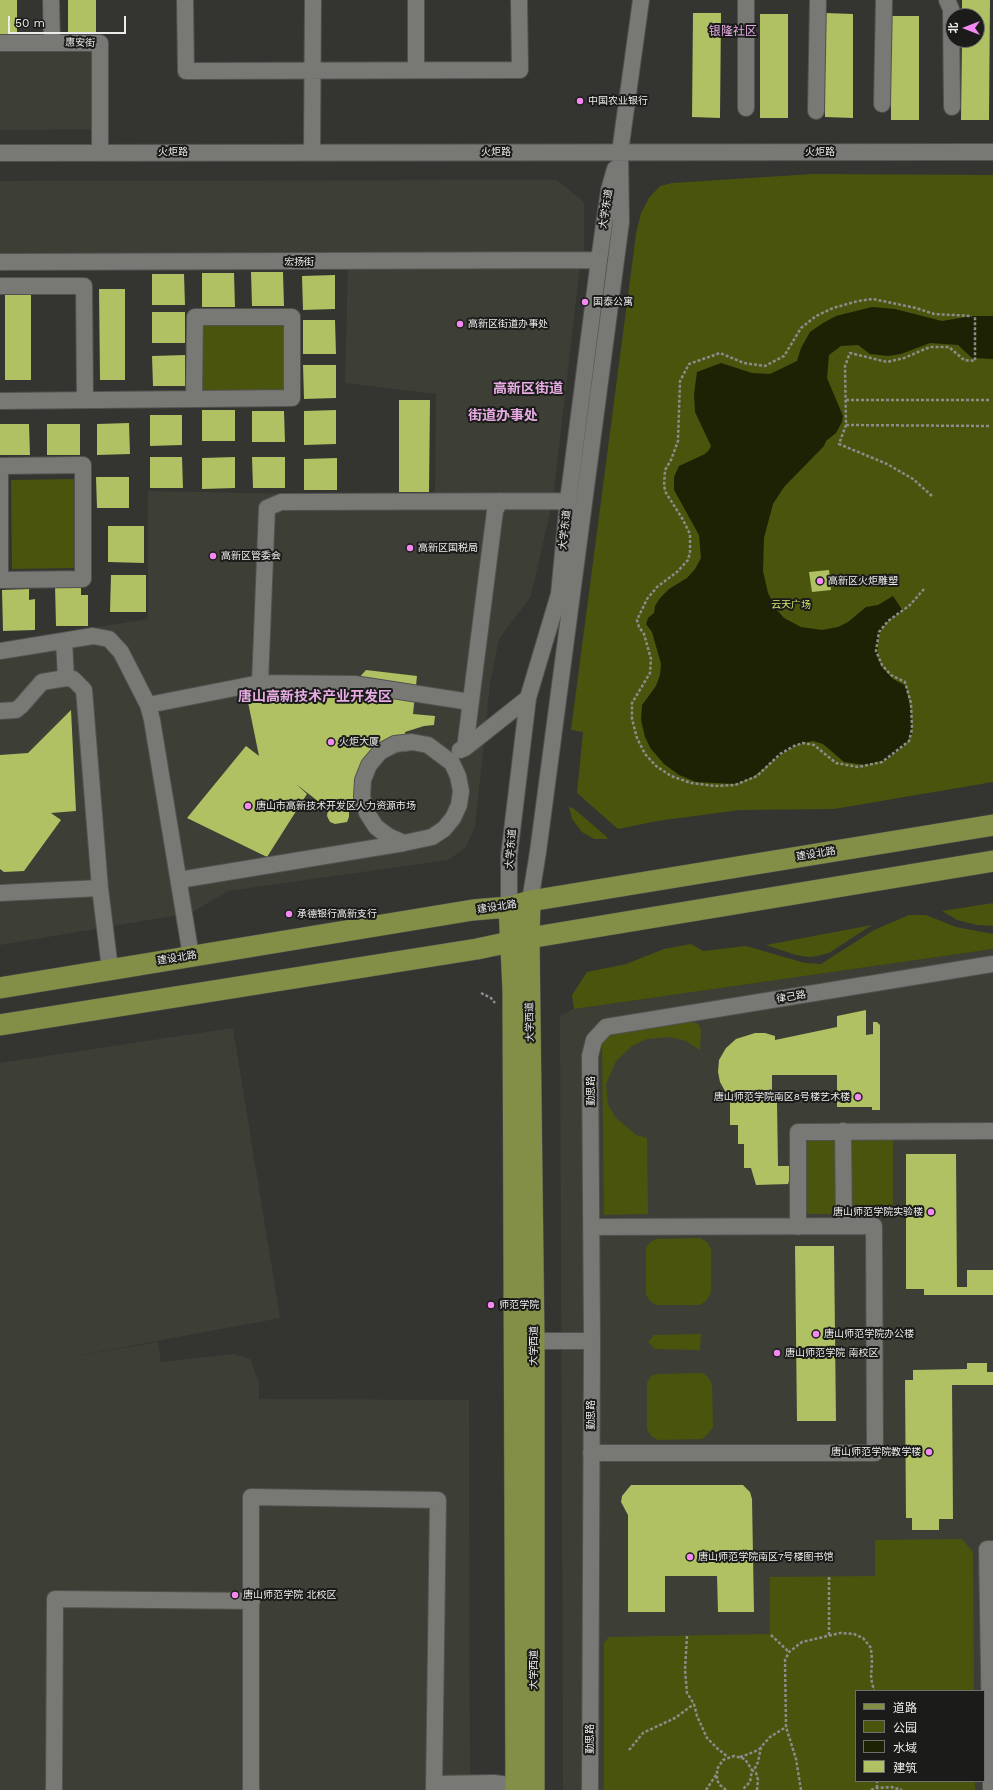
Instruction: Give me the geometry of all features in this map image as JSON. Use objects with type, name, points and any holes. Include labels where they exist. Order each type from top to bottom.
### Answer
[{"type":"main road","name":"建设北路","points":[[0,988],[473,910],[509,907],[530,901],[993,825]]},
{"type":"main road","points":[[0,1025],[993,862]]},
{"type":"main road","name":"大学西道","points":[[522,1789],[513,997],[520,940],[530,901]]},
{"type":"main road","name":"大学西道","points":[[509,907],[520,940],[534,1341],[522,1789]]},
{"type":"street","points":[[51,0],[52,43]]},
{"type":"street","points":[[186,0],[186,71],[520,70],[519,0]]},
{"type":"street","points":[[312,0],[312,152]]},
{"type":"street","points":[[416,0],[416,70]]},
{"type":"street","name":"大学东道","points":[[509,907],[509,856],[528,698],[559,594],[568,506],[598,260],[609,190],[620,152],[641,0]]},
{"type":"street","points":[[746,0],[746,108]]},
{"type":"street","points":[[816,111],[818,0]]},
{"type":"street","points":[[882,104],[884,0]]},
{"type":"street","points":[[947,0],[951,9],[952,107]]},
{"type":"street","name":"惠安街","points":[[0,43],[100,43],[100,152]]},
{"type":"street","name":"火炬路","points":[[0,152],[993,152]]},
{"type":"street","name":"大学东道","points":[[530,901],[538,852],[621,222],[620,152]]},
{"type":"street","name":"宏扬街","points":[[0,262],[598,260]]},
{"type":"street","points":[[0,286],[84,286],[85,400]]},
{"type":"street","points":[[0,401],[292,398],[292,317],[195,317],[194,398]]},
{"type":"street","points":[[83,465],[83,579],[0,580],[0,466],[83,465]]},
{"type":"street","points":[[260,683],[267,508],[280,502],[568,506]]},
{"type":"street","points":[[465,748],[470,702],[498,506]]},
{"type":"street","points":[[0,652],[93,636],[109,639],[121,652],[148,705],[191,956]]},
{"type":"street","points":[[64,641],[66,678]]},
{"type":"street","points":[[0,711],[16,710],[42,682],[66,678],[73,679],[84,690],[100,888],[110,969]]},
{"type":"street","points":[[148,705],[260,683],[354,684],[470,702]]},
{"type":"street","points":[[443,756],[465,748],[528,698]]},
{"type":"street","points":[[179,880],[404,843],[432,837],[444,829],[453,818],[459,805],[461,790],[458,776],[452,763],[428,745],[412,742],[395,744],[380,752],[369,765],[363,780],[362,797],[366,813],[376,827],[388,836],[404,843]]},
{"type":"street","points":[[0,892],[100,888]]},
{"type":"street","name":"律己路","points":[[594,1040],[606,1026],[993,964]]},
{"type":"street","name":"勤思路","points":[[590,1790],[592,1227],[590,1056],[594,1040]]},
{"type":"street","points":[[843,1131],[844,1226]]},
{"type":"street","points":[[798,1227],[798,1132],[993,1131]]},
{"type":"street","points":[[591,1453],[875,1453],[874,1226],[592,1227]]},
{"type":"street","points":[[534,1341],[592,1341]]},
{"type":"street","points":[[251,1790],[251,1497],[438,1500],[434,1787],[494,1783],[522,1789]]},
{"type":"street","points":[[991,1790],[987,1548],[993,1548]]},
{"type":"street","points":[[54,1790],[55,1599],[252,1601]]},
{"type":"path","points":[[924,588],[910,605],[888,621],[879,632],[876,651],[882,665],[891,675],[905,682],[911,703],[912,729],[909,741],[882,762],[858,767],[836,763],[814,745],[803,743],[780,754],[757,776],[734,785],[715,786],[691,783],[671,776],[656,766],[645,754],[637,738],[632,719],[632,703],[650,673],[651,659],[644,634],[638,627],[637,620],[647,599],[657,587],[678,572],[688,560],[690,552],[690,534],[666,493],[664,486],[665,470],[671,460],[678,441],[680,381],[688,364],[720,353],[744,363],[765,366],[784,356],[801,328],[816,316],[833,308],[858,301],[873,299],[916,308],[934,314],[974,316],[976,361],[964,360],[949,347],[930,347],[904,358],[887,362],[850,353],[845,366],[846,426],[840,444],[887,464],[913,478],[932,496]]},
{"type":"path","points":[[846,400],[990,400]]},
{"type":"path","points":[[846,426],[990,426]]},
{"type":"path","points":[[829,1577],[830,1635]]},
{"type":"path","points":[[801,1790],[796,1759],[786,1727],[784,1660],[789,1652],[802,1642],[840,1633],[854,1634],[863,1638],[871,1648],[871,1678],[874,1690]]},
{"type":"path","points":[[771,1634],[789,1652]]},
{"type":"path","points":[[687,1636],[685,1670],[687,1693],[694,1704],[697,1716],[707,1738],[728,1757]]},
{"type":"path","points":[[629,1750],[643,1733],[675,1718],[694,1704]]},
{"type":"path","points":[[706,1790],[716,1775],[719,1764],[728,1757],[740,1757],[754,1752],[770,1737],[786,1727]]},
{"type":"path","points":[[742,1790],[750,1782],[752,1770],[758,1762],[761,1747]]},
{"type":"path","points":[[740,1757],[745,1759],[752,1770],[756,1772],[758,1780],[757,1790]]},
{"type":"path","points":[[716,1775],[720,1785],[726,1790]]},
{"type":"path","points":[[877,1782],[877,1788]]},
{"type":"path","points":[[871,1790],[891,1786],[902,1790]]},
{"type":"shaded area","points":[[0,42],[104,42],[105,129],[0,130]]},
{"type":"shaded area","points":[[557,180],[584,202],[584,255],[0,257],[0,181]]},
{"type":"shaded area","points":[[348,262],[580,265],[553,499],[531,596],[499,639],[490,684],[475,827],[465,848],[448,860],[228,891],[191,913],[0,945],[0,643],[148,619],[148,491],[440,497],[435,496],[436,394],[345,383]]},
{"type":"shaded area","name":"唐山师范学院 南校区","points":[[993,949],[993,1790],[563,1790],[560,1016],[574,1009]]},
{"type":"shaded area","name":"唐山师范学院 北校区","points":[[233,1028],[280,1318],[61,1359],[158,1342],[161,1362],[233,1354],[250,1359],[259,1382],[259,1399],[469,1400],[470,1790],[0,1790],[0,1063]]},
{"type":"green space","name":"云天广场","points":[[813,174],[993,175],[993,782],[834,809],[740,810],[657,821],[618,829],[577,793],[583,732],[571,730],[636,234],[641,213],[649,198],[660,186],[672,183]]},
{"type":"green space","points":[[283,322],[284,390],[201,391],[200,323]]},
{"type":"green space","points":[[78,479],[78,568],[12,569],[11,480]]},
{"type":"green space","points":[[569,807],[573,808],[608,839],[594,839],[582,832],[572,819]]},
{"type":"green space","points":[[993,903],[993,926],[977,925],[957,920],[942,911]]},
{"type":"green space","points":[[909,915],[926,915],[956,927],[993,934],[993,949],[574,1009],[572,995],[587,972],[626,964],[664,949],[691,944],[703,951],[746,946],[805,963],[821,964],[874,930]]},
{"type":"green space","points":[[872,925],[829,953],[817,956],[808,957],[796,955],[766,945]]},
{"type":"green space","points":[[693,1022],[698,1024],[701,1029],[700,1050],[686,1041],[670,1037],[647,1039],[632,1046],[616,1061],[606,1084],[608,1105],[616,1118],[636,1135],[647,1138],[648,1214],[604,1215],[602,1042],[610,1035]]},
{"type":"green space","points":[[893,1135],[893,1212],[857,1213],[849,1208],[850,1140]]},
{"type":"green space","points":[[807,1137],[836,1138],[836,1208],[830,1214],[808,1214],[804,1212],[804,1140]]},
{"type":"green space","points":[[700,1238],[707,1242],[711,1249],[711,1292],[707,1300],[700,1305],[656,1305],[650,1301],[646,1294],[646,1248],[650,1242],[656,1239]]},
{"type":"green space","points":[[701,1334],[700,1350],[655,1349],[648,1342],[654,1335]]},
{"type":"green space","points":[[702,1373],[708,1377],[712,1384],[713,1427],[708,1434],[702,1439],[658,1440],[651,1436],[647,1429],[647,1383],[651,1376],[658,1374]]},
{"type":"green space","points":[[962,1539],[973,1552],[974,1690],[855,1690],[855,1782],[975,1782],[975,1790],[604,1790],[604,1643],[609,1637],[770,1634],[770,1577],[875,1576],[875,1540]]},
{"type":"water","points":[[872,307],[895,309],[942,321],[972,316],[993,316],[993,359],[972,358],[958,345],[930,343],[901,354],[888,356],[870,354],[858,345],[841,346],[829,355],[827,378],[843,416],[842,422],[836,433],[826,441],[824,446],[784,487],[773,504],[764,538],[763,571],[768,593],[777,610],[784,618],[801,627],[822,630],[838,627],[848,622],[866,607],[878,605],[893,596],[903,611],[889,620],[881,630],[878,642],[878,657],[882,667],[893,679],[906,686],[911,711],[912,734],[906,744],[886,760],[866,765],[844,762],[823,744],[813,741],[799,744],[783,753],[753,777],[736,784],[696,782],[679,775],[664,764],[651,749],[645,737],[641,720],[642,705],[656,686],[660,675],[661,664],[652,632],[646,624],[648,618],[654,613],[655,606],[660,598],[669,589],[687,578],[695,569],[701,558],[699,535],[674,490],[674,477],[679,466],[705,454],[711,446],[695,412],[694,394],[697,372],[721,363],[752,373],[770,374],[797,361],[801,348],[810,332],[823,323],[836,316]]},
{"type":"building","points":[[0,0],[17,0],[17,41],[0,41]]},
{"type":"building","points":[[68,0],[96,0],[96,43],[68,43]]},
{"type":"building","points":[[962,0],[990,0],[989,120],[961,120],[962,48],[985,48],[985,8],[962,8]]},
{"type":"building","points":[[693,13],[721,13],[720,118],[692,117]]},
{"type":"building","points":[[825,13],[853,14],[853,118],[825,117]]},
{"type":"building","points":[[760,14],[788,14],[788,118],[760,118]]},
{"type":"building","points":[[891,16],[919,16],[919,120],[891,120]]},
{"type":"building","points":[[251,272],[283,272],[284,306],[252,306]]},
{"type":"building","points":[[202,273],[234,273],[235,307],[202,307]]},
{"type":"building","points":[[152,274],[184,274],[185,305],[152,305]]},
{"type":"building","points":[[335,275],[335,309],[303,310],[302,276]]},
{"type":"building","points":[[5,288],[31,288],[31,380],[5,380]]},
{"type":"building","points":[[99,289],[125,289],[125,380],[100,380]]},
{"type":"building","points":[[152,312],[185,312],[185,343],[152,343]]},
{"type":"building","points":[[303,320],[335,320],[336,354],[303,354]]},
{"type":"building","points":[[185,355],[185,386],[153,386],[152,356]]},
{"type":"building","points":[[303,365],[336,365],[336,398],[304,399]]},
{"type":"building","points":[[399,400],[430,400],[429,492],[399,492]]},
{"type":"building","points":[[202,410],[235,410],[235,441],[202,441]]},
{"type":"building","points":[[336,410],[336,444],[304,445],[304,411]]},
{"type":"building","points":[[252,411],[284,411],[285,442],[252,442]]},
{"type":"building","points":[[150,415],[182,415],[182,445],[150,446]]},
{"type":"building","points":[[129,423],[130,454],[97,455],[97,424]]},
{"type":"building","points":[[0,424],[29,424],[30,455],[0,455]]},
{"type":"building","points":[[47,424],[80,424],[80,455],[47,455]]},
{"type":"building","points":[[150,457],[182,457],[183,488],[150,488]]},
{"type":"building","points":[[235,457],[235,488],[202,489],[202,458]]},
{"type":"building","points":[[252,457],[285,457],[285,488],[253,488]]},
{"type":"building","points":[[337,458],[337,490],[304,490],[304,459]]},
{"type":"building","points":[[96,477],[129,477],[129,508],[97,508]]},
{"type":"building","points":[[108,526],[144,526],[144,563],[108,562]]},
{"type":"building","name":"高新区火炬雕塑","points":[[829,570],[831,590],[812,592],[809,572]]},
{"type":"building","points":[[111,575],[146,575],[146,612],[110,612]]},
{"type":"building","points":[[55,585],[81,585],[81,595],[88,595],[88,626],[56,626]]},
{"type":"building","points":[[29,589],[29,600],[35,599],[35,630],[3,631],[2,590]]},
{"type":"building","name":"火炬大厦","points":[[366,670],[417,676],[413,714],[435,716],[434,725],[424,726],[405,732],[407,752],[399,752],[386,758],[376,767],[369,780],[368,806],[349,810],[347,822],[335,824],[330,822],[327,816],[328,809],[296,784],[307,794],[267,857],[187,818],[246,746],[259,756],[248,702],[349,689]]},
{"type":"building","points":[[71,710],[76,811],[51,813],[61,820],[24,871],[4,872],[0,869],[0,755],[28,753]]},
{"type":"building","name":"唐山师范学院南区8号楼艺术楼","points":[[866,1010],[866,1035],[873,1034],[873,1022],[877,1022],[880,1025],[880,1110],[872,1110],[872,1107],[837,1107],[837,1075],[772,1075],[772,1102],[777,1102],[778,1166],[790,1166],[790,1178],[788,1184],[756,1185],[751,1168],[744,1168],[744,1144],[738,1144],[738,1125],[730,1125],[730,1101],[735,1101],[726,1093],[720,1082],[718,1072],[719,1060],[726,1048],[736,1039],[755,1033],[765,1033],[775,1036],[775,1040],[837,1027],[837,1016]]},
{"type":"building","name":"唐山师范学院实验楼","points":[[906,1154],[956,1154],[957,1287],[967,1287],[967,1270],[993,1270],[993,1295],[924,1295],[924,1289],[906,1289]]},
{"type":"building","name":"唐山师范学院办公楼","points":[[795,1246],[834,1246],[836,1421],[797,1421]]},
{"type":"building","name":"唐山师范学院教学楼","points":[[967,1363],[987,1363],[987,1372],[993,1372],[993,1385],[952,1385],[953,1519],[939,1519],[939,1530],[912,1530],[912,1518],[906,1518],[905,1380],[913,1380],[913,1370],[967,1369]]},
{"type":"building","name":"唐山师范学院南区7号楼图书馆","points":[[631,1485],[743,1485],[750,1492],[752,1499],[754,1612],[718,1612],[717,1576],[665,1576],[665,1612],[628,1612],[628,1515],[621,1502],[622,1496]]},
{"type":"place","name":"中国农业银行","points":[[580,101]]},
{"type":"place","name":"国泰公寓","points":[[585,302]]},
{"type":"place","name":"高新区街道办事处","points":[[460,324]]},
{"type":"place","name":"高新区国税局","points":[[410,548]]},
{"type":"place","name":"高新区管委会","points":[[213,556]]},
{"type":"place","name":"高新区火炬雕塑","points":[[820,581]]},
{"type":"place","name":"火炬大厦","points":[[331,742]]},
{"type":"place","name":"唐山市高新技术开发区人力资源市场","points":[[248,806]]},
{"type":"place","name":"承德银行高新支行","points":[[289,914]]},
{"type":"place","name":"唐山师范学院南区8号楼艺术楼","points":[[858,1097]]},
{"type":"place","name":"唐山师范学院实验楼","points":[[931,1212]]},
{"type":"place","name":"师范学院","points":[[491,1305]]},
{"type":"place","name":"唐山师范学院办公楼","points":[[816,1334]]},
{"type":"place","name":"唐山师范学院 南校区","points":[[777,1353]]},
{"type":"place","name":"唐山师范学院教学楼","points":[[929,1452]]},
{"type":"place","name":"唐山师范学院南区7号楼图书馆","points":[[690,1557]]},
{"type":"place","name":"唐山师范学院 北校区","points":[[235,1595]]},
{"type":"district","name":"银隆社区","points":[[733,31]]},
{"type":"district","name":"高新区街道","points":[[528,389]]},
{"type":"district","name":"街道办事处","points":[[503,416]]},
{"type":"district","name":"唐山高新技术产业开发区","points":[[315,697]]}]
